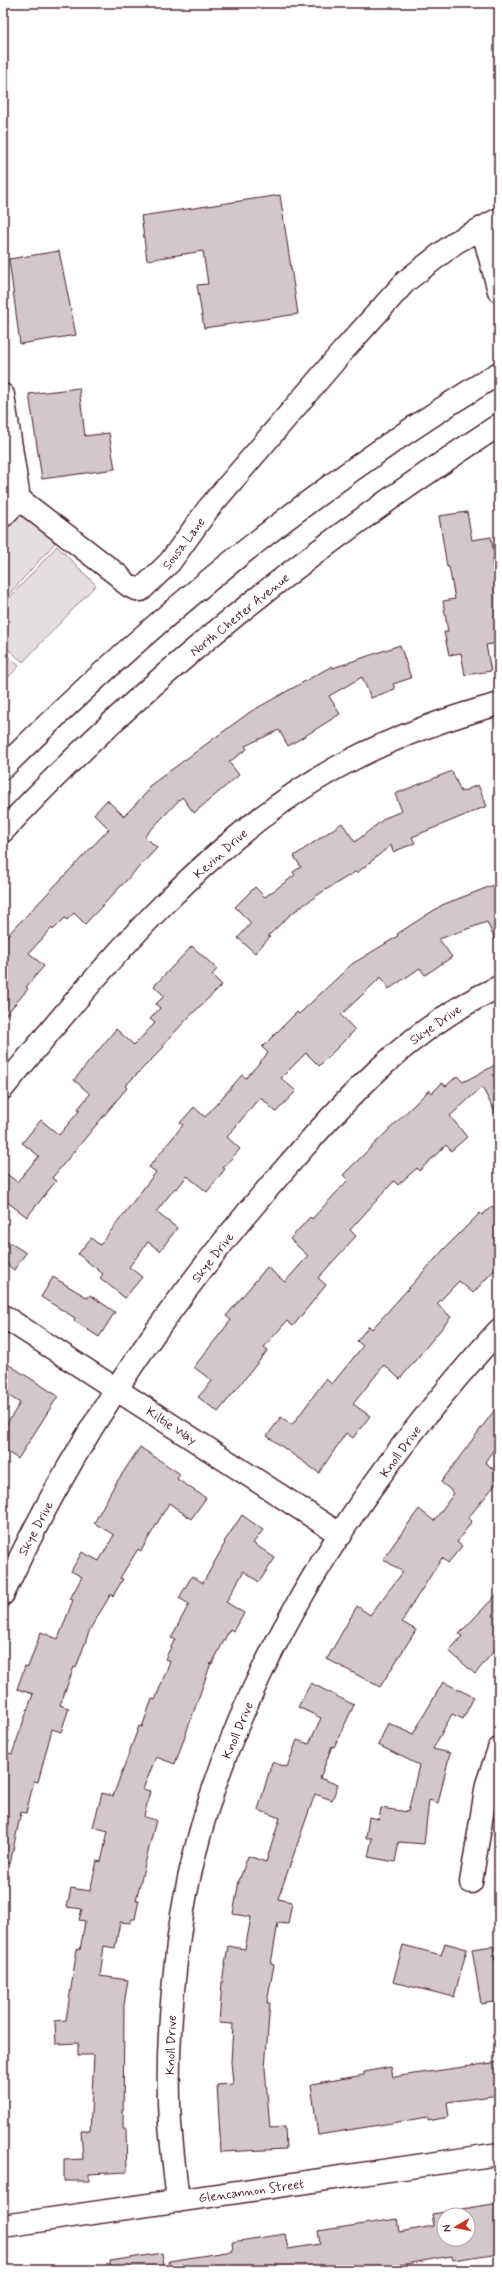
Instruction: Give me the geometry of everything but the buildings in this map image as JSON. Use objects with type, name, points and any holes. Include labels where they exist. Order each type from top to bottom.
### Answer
[{"type":"street","points":[[491,224],[499,291]]},
{"type":"street","name":"Sousa Lane","points":[[19,499],[119,576],[125,583],[135,590],[141,590],[170,562],[213,503],[392,297],[426,264],[456,242],[491,224]]},
{"type":"street","points":[[3,768],[134,644],[206,583],[318,495],[396,440],[499,373]]},
{"type":"street","points":[[3,395],[19,499],[3,516]]},
{"type":"street","name":"North Chester Avenue","points":[[3,831],[70,763],[163,677],[234,617],[344,531],[420,477],[499,425]]},
{"type":"street","name":"Kevin Drive","points":[[3,1088],[71,1005],[147,923],[214,856],[260,819],[298,792],[362,755],[401,736],[456,716],[499,704]]},
{"type":"street","name":"Skye Drive","points":[[3,1594],[24,1549],[60,1482],[116,1389],[191,1282],[252,1206],[317,1132],[410,1041],[450,1012],[499,987]]},
{"type":"street","name":"Kiltie Way","points":[[3,1316],[341,1535]]},
{"type":"street","name":"Knoll Drive","points":[[178,2201],[170,2122],[169,2059],[172,1996],[179,1934],[193,1865],[209,1804],[242,1715],[269,1658],[311,1583],[341,1535],[422,1421],[499,1330]]},
{"type":"street","points":[[471,1882],[487,1784],[499,1749]]},
{"type":"street","name":"Glencannon Street","points":[[3,2226],[499,2154]]},
{"type":"shaded area","points":[[20,507],[55,543],[3,601],[3,524]]},
{"type":"shaded area","points":[[57,546],[96,585],[23,662],[3,645],[3,605]]},
{"type":"shaded area","points":[[3,652],[19,666],[3,683]]}]
